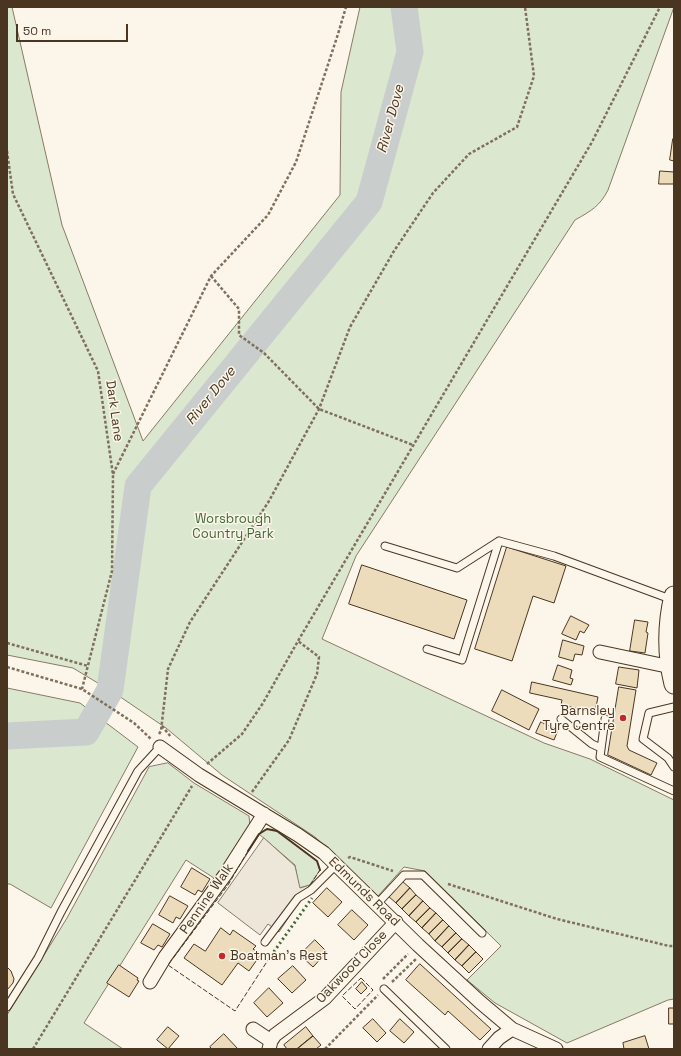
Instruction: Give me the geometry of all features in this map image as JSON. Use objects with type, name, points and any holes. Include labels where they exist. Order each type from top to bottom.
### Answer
[{"type":"main road","points":[[672,676],[668,647],[671,611],[674,598]]},
{"type":"street","points":[[600,652],[672,676]]},
{"type":"street","name":"Edmunds Road","points":[[157,744],[199,775],[298,835],[324,853],[421,948],[480,1002],[512,1029],[556,1049]]},
{"type":"street","name":"Pennine Walk","points":[[150,982],[165,957],[225,876],[264,814]]},
{"type":"street","name":"Oakwood Close","points":[[253,1029],[270,1045],[275,1036],[325,998],[396,922]]},
{"type":"street","points":[[489,1049],[499,1038],[512,1029]]},
{"type":"lane","points":[[428,649],[462,660],[499,541]]},
{"type":"lane","points":[[385,546],[457,568],[499,541],[554,556],[674,598]]},
{"type":"lane","points":[[674,707],[649,713],[643,739],[668,758],[674,767]]},
{"type":"lane","points":[[561,719],[592,744],[601,748]]},
{"type":"lane","points":[[605,719],[600,757],[674,791]]},
{"type":"lane","points":[[7,1008],[38,958],[61,912],[138,771],[157,744]]},
{"type":"lane","points":[[265,942],[298,898],[311,890],[336,865]]},
{"type":"lane","points":[[377,904],[404,875],[422,875],[482,933]]},
{"type":"lane","points":[[382,991],[446,1049]]},
{"type":"path","points":[[113,474],[211,276],[268,215],[296,162],[346,7]]},
{"type":"path","points":[[7,667],[82,689],[134,723],[157,744],[161,731],[168,669],[190,622],[268,501],[319,409],[350,327],[394,251],[433,193],[469,154],[517,127],[534,76],[525,7]]},
{"type":"path","points":[[33,1049],[199,775],[207,764],[242,734],[263,703],[592,142],[660,7]]},
{"type":"path","name":"Dark Lane","points":[[7,151],[13,194],[98,370],[113,474],[112,571],[82,689]]},
{"type":"path","points":[[211,276],[239,310],[239,335],[264,353],[319,409],[414,445]]},
{"type":"path","points":[[245,803],[289,740],[317,674],[319,657],[298,641]]},
{"type":"path","points":[[7,643],[88,666]]},
{"type":"path","points":[[336,865],[350,857],[404,875]]},
{"type":"path","points":[[422,875],[557,919],[668,946],[674,946]]},
{"type":"path","points":[[381,981],[421,948]]},
{"type":"path","points":[[325,1049],[382,991],[421,948]]},
{"type":"green space","name":"Worsbrough Country Park","points":[[7,7],[12,7],[62,225],[143,441],[340,195],[341,92],[360,7],[674,7],[605,196],[594,208],[575,220],[356,556],[322,639],[544,743],[590,759],[674,800],[674,999],[668,1000],[567,1043],[495,1003],[467,980],[501,946],[425,871],[404,867],[378,896],[315,837],[222,775],[166,728],[116,694],[73,668],[7,655]]},
{"type":"green space","points":[[7,688],[80,703],[138,747],[51,908],[10,884],[7,884]]},
{"type":"green space","points":[[168,763],[194,783],[249,816],[250,826],[217,880],[186,860],[84,1023],[123,1049],[7,1049],[7,1015],[67,918],[149,767]]},
{"type":"green space","points":[[267,829],[277,831],[317,861],[320,870],[310,885],[299,888],[295,865],[259,834]]},
{"type":"shaded area","points":[[264,838],[295,866],[300,888],[310,885],[279,932],[268,924],[260,935],[218,903]]},
{"type":"building","points":[[673,139],[674,140],[674,161],[670,160]]},
{"type":"building","points":[[660,171],[674,172],[674,184],[659,184]]},
{"type":"building","points":[[507,547],[566,566],[554,603],[533,596],[512,661],[475,649]]},
{"type":"building","points":[[362,565],[467,600],[454,639],[349,604]]},
{"type":"building","points":[[571,616],[589,625],[584,633],[580,631],[576,640],[562,634]]},
{"type":"building","points":[[635,620],[648,622],[645,653],[630,651]]},
{"type":"building","points":[[563,640],[584,646],[582,655],[575,654],[573,661],[559,657]]},
{"type":"building","points":[[558,665],[572,670],[570,678],[573,679],[571,685],[553,680]]},
{"type":"building","points":[[619,667],[639,670],[637,688],[616,684]]},
{"type":"building","points":[[532,682],[598,697],[595,712],[561,705],[562,700],[530,693]]},
{"type":"building","name":"Barnsley Tyre Centre","points":[[619,687],[636,690],[627,746],[629,750],[657,763],[651,775],[608,755]]},
{"type":"building","points":[[502,690],[539,709],[529,730],[492,711]]},
{"type":"building","points":[[541,722],[558,730],[554,740],[536,733]]},
{"type":"building","points":[[192,868],[210,879],[202,892],[198,890],[195,895],[181,887]]},
{"type":"building","points":[[402,881],[410,888],[396,903],[388,896]]},
{"type":"building","points":[[327,888],[342,902],[328,917],[313,903]]},
{"type":"building","points":[[410,888],[416,895],[402,909],[396,903]]},
{"type":"building","points":[[416,895],[423,901],[409,916],[402,909]]},
{"type":"building","points":[[170,896],[188,906],[180,919],[176,917],[173,923],[159,915]]},
{"type":"building","points":[[423,901],[430,908],[416,922],[409,916]]},
{"type":"building","points":[[430,908],[436,913],[422,928],[416,922]]},
{"type":"building","points":[[352,910],[368,925],[354,940],[338,925]]},
{"type":"building","points":[[436,913],[443,920],[429,934],[422,928]]},
{"type":"building","points":[[443,920],[449,926],[435,941],[429,934]]},
{"type":"building","points":[[153,924],[170,934],[162,947],[158,945],[154,950],[141,943]]},
{"type":"building","points":[[449,926],[456,933],[442,947],[435,941]]},
{"type":"building","name":"Boatman's Rest","points":[[221,928],[230,935],[233,930],[256,946],[253,949],[261,954],[249,971],[238,963],[222,985],[184,958],[194,944],[205,951]]},
{"type":"building","points":[[456,933],[462,939],[448,953],[442,947]]},
{"type":"building","points":[[462,939],[469,945],[455,960],[448,953]]},
{"type":"building","points":[[315,940],[327,952],[313,967],[300,955]]},
{"type":"building","points":[[469,945],[476,952],[462,966],[455,960]]},
{"type":"building","points":[[476,952],[483,959],[469,973],[462,966]]},
{"type":"building","points":[[420,964],[491,1029],[480,1040],[448,1011],[445,1015],[406,980]]},
{"type":"building","points":[[119,965],[138,978],[137,980],[139,981],[129,997],[107,983]]},
{"type":"building","points":[[293,966],[306,980],[292,993],[278,979]]},
{"type":"building","points":[[7,967],[11,971],[14,979],[13,983],[7,990]]},
{"type":"building","points":[[362,982],[367,988],[361,994],[356,989]]},
{"type":"building","points":[[269,988],[283,1003],[267,1017],[254,1003]]},
{"type":"building","points":[[669,1008],[674,1008],[674,1024],[669,1024]]},
{"type":"building","points":[[373,1019],[386,1033],[377,1042],[363,1028]]},
{"type":"building","points":[[400,1019],[414,1032],[404,1043],[390,1031]]},
{"type":"building","points":[[168,1027],[179,1036],[168,1049],[157,1040]]},
{"type":"building","points":[[306,1027],[313,1036],[297,1049],[287,1049],[284,1045]]},
{"type":"building","points":[[224,1034],[238,1049],[212,1049],[210,1047]]},
{"type":"building","points":[[313,1036],[321,1045],[316,1049],[297,1049]]},
{"type":"building","points":[[645,1036],[649,1049],[624,1049],[623,1043]]},
{"type":"waterway","name":"River Dove","points":[[7,736],[86,732],[110,690],[138,486],[369,202],[410,52],[404,7]]},
{"type":"hedge","points":[[268,960],[312,898]]},
{"type":"fence","points":[[248,851],[228,885],[168,965],[235,1011],[268,960]]},
{"type":"fence","points":[[310,885],[320,870]]},
{"type":"fence","points":[[361,978],[373,990],[355,1009],[342,996],[361,978]]},
{"type":"wall","points":[[248,851],[259,834],[267,829],[277,831],[317,861],[320,870]]},
{"type":"place","name":"Barnsley Tyre Centre","points":[[623,718]]},
{"type":"place","name":"Boatman's Rest","points":[[222,956]]}]
